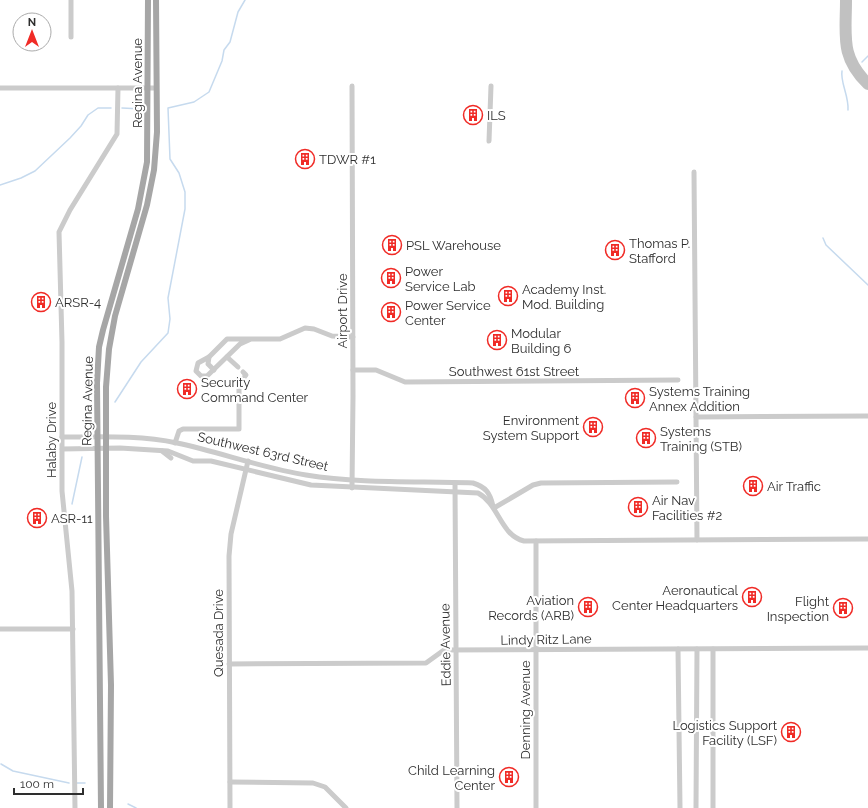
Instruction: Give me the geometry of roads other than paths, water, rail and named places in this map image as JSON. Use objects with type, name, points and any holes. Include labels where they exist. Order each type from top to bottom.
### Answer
[{"type":"main road","name":"Regina Avenue","points":[[101,806],[97,449],[99,348],[110,302],[143,187],[148,138],[148,0]]},
{"type":"main road","name":"Regina Avenue","points":[[110,806],[111,685],[106,516],[106,387],[109,350],[115,316],[152,186],[157,132],[156,0]]},
{"type":"street","points":[[71,0],[71,37]]},
{"type":"street","name":"Airport Drive","points":[[352,86],[352,488]]},
{"type":"street","points":[[489,141],[491,86]]},
{"type":"street","points":[[0,88],[156,88]]},
{"type":"street","name":"Halaby Drive","points":[[75,808],[73,629],[70,553],[62,491],[59,232],[70,210],[117,134],[118,88]]},
{"type":"street","points":[[694,172],[697,540]]},
{"type":"street","points":[[251,339],[240,344],[207,376],[204,376],[196,370],[198,363],[209,357],[227,339],[251,339],[280,339],[305,328],[314,329],[332,336],[353,337]]},
{"type":"street","points":[[209,357],[208,364],[214,370]]},
{"type":"street","points":[[227,357],[238,367]]},
{"type":"street","name":"Southwest 61st Street","points":[[353,370],[376,370],[405,382],[678,380]]},
{"type":"street","points":[[175,443],[179,431],[183,429],[239,429],[239,384],[245,374]]},
{"type":"street","points":[[696,417],[868,416]]},
{"type":"street","name":"Southwest 63rd Street","points":[[62,436],[143,438],[175,443],[304,475],[352,479],[455,483],[481,486],[491,496],[494,508]]},
{"type":"street","name":"Southwest 63rd Street","points":[[62,449],[156,449],[175,452],[194,461],[211,461],[311,485],[478,493],[484,496],[494,508],[512,535],[524,541],[868,539]]},
{"type":"street","points":[[156,449],[171,458]]},
{"type":"street","name":"Quesada Drive","points":[[230,808],[229,556],[231,534],[248,461]]},
{"type":"street","points":[[494,508],[532,485],[541,483],[677,482]]},
{"type":"street","name":"Eddie Avenue","points":[[455,483],[457,808]]},
{"type":"street","name":"Denning Avenue","points":[[536,541],[536,808]]},
{"type":"street","points":[[0,629],[73,629]]},
{"type":"street","name":"Lindy Ritz Lane","points":[[229,664],[426,663],[444,650],[868,648]]},
{"type":"street","points":[[678,649],[680,808]]},
{"type":"street","points":[[696,808],[697,649]]},
{"type":"street","points":[[713,649],[713,808]]},
{"type":"street","points":[[230,782],[313,783],[325,787],[346,808]]},
{"type":"waterway","points":[[115,402],[141,362],[168,333],[170,319],[168,298],[185,209],[185,192],[179,173],[170,159],[168,108],[194,102],[209,92],[222,61],[224,50],[230,42],[238,12],[245,0]]},
{"type":"waterway","points":[[862,62],[868,56]]},
{"type":"waterway","points":[[842,71],[842,80],[848,110]]},
{"type":"waterway","points":[[0,185],[21,178],[35,171],[70,138],[81,126],[88,115],[98,108],[111,108]]},
{"type":"waterway","points":[[122,108],[142,109]]},
{"type":"waterway","points":[[823,238],[826,245],[868,285]]},
{"type":"waterway","points":[[72,504],[82,457]]},
{"type":"waterway","points":[[1,764],[13,771],[69,783]]},
{"type":"waterway","points":[[77,783],[85,783]]},
{"type":"waterway","points":[[128,804],[136,808]]},
{"type":"place","name":"ILS","points":[[473,115]]},
{"type":"place","name":"TDWR #1","points":[[305,159]]},
{"type":"place","name":"PSL Warehouse","points":[[392,245]]},
{"type":"place","name":"Thomas P. Stafford","points":[[615,250]]},
{"type":"place","name":"Power Service Lab","points":[[391,278]]},
{"type":"place","name":"Academy Inst. Mod. Building","points":[[508,296]]},
{"type":"place","name":"ARSR-4","points":[[41,302]]},
{"type":"place","name":"Power Service Center","points":[[391,312]]},
{"type":"place","name":"Modular Building 6","points":[[497,340]]},
{"type":"place","name":"Security Command Center","points":[[187,389]]},
{"type":"place","name":"Systems Training Annex Addition","points":[[635,398]]},
{"type":"place","name":"Environment System Support","points":[[593,427]]},
{"type":"place","name":"Systems Training (STB)","points":[[646,438]]},
{"type":"place","name":"Air Traffic","points":[[753,486]]},
{"type":"place","name":"Air Nav Facilities #2","points":[[638,507]]},
{"type":"place","name":"ASR-11","points":[[37,518]]},
{"type":"place","name":"Aeronautical Center Headquarters","points":[[752,597]]},
{"type":"place","name":"Aviation Records (ARB)","points":[[588,607]]},
{"type":"place","name":"Flight Inspection","points":[[843,608]]},
{"type":"place","name":"Logistics Support Facility (LSF)","points":[[791,732]]},
{"type":"place","name":"Child Learning Center","points":[[509,777]]}]
